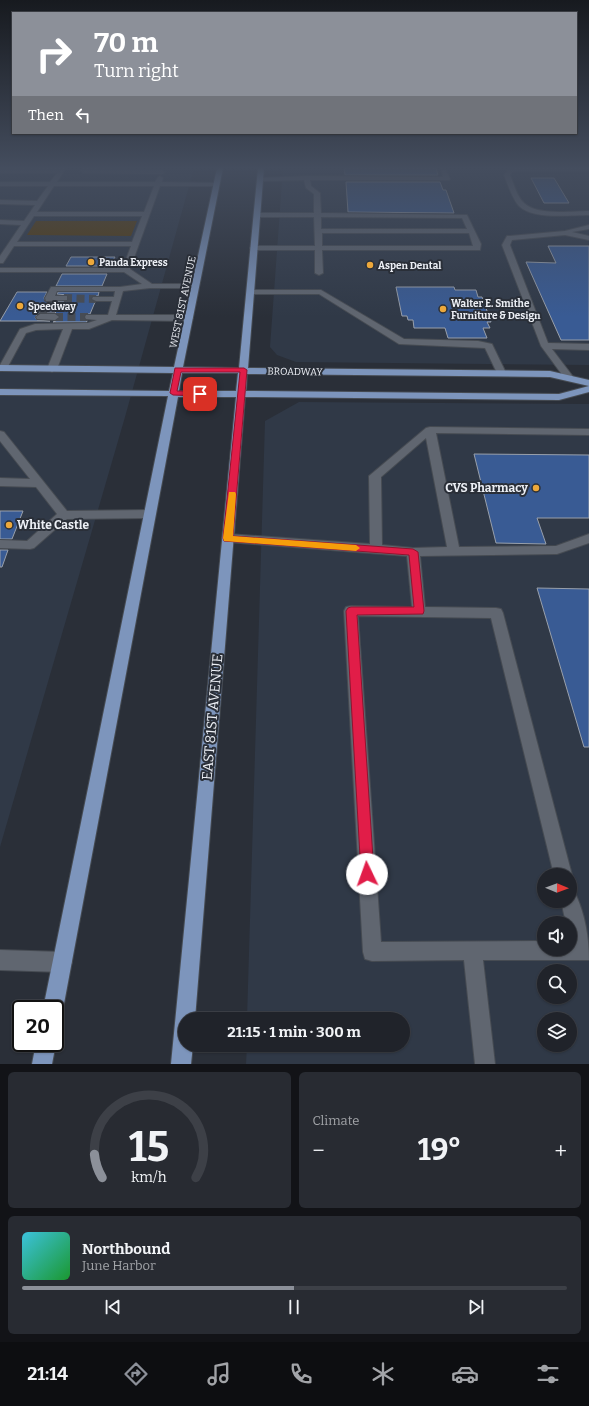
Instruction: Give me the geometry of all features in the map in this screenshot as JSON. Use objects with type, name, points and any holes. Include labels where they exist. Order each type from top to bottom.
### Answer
[{"type":"main road","name":"WEST 81ST AVENUE","points":[[178,370],[209,218]]},
{"type":"main road","points":[[244,370],[257,218]]},
{"type":"main road","name":"BROADWAY","points":[[2,368],[550,374],[589,383]]},
{"type":"main road","points":[[55,1000],[178,370]]},
{"type":"main road","name":"EAST 81ST AVENUE","points":[[181,1064],[244,370]]},
{"type":"main road","name":"BROADWAY","points":[[0,392],[559,397],[589,389]]},
{"type":"main road","points":[[42,1064],[44,1052]]},
{"type":"lane","points":[[0,261],[30,218]]},
{"type":"lane","points":[[126,270],[146,218]]},
{"type":"lane","points":[[317,218],[319,273]]},
{"type":"lane","points":[[254,248],[477,248],[477,244],[466,218]]},
{"type":"lane","points":[[0,222],[26,223]]},
{"type":"lane","points":[[565,233],[571,230],[589,227]]},
{"type":"lane","points":[[317,231],[472,231]]},
{"type":"lane","points":[[568,378],[545,346],[506,246],[510,238],[565,233],[589,238]]},
{"type":"lane","points":[[11,244],[135,244]]},
{"type":"lane","points":[[0,270],[126,270],[150,286]]},
{"type":"lane","points":[[64,298],[49,299],[54,289],[120,289],[150,286],[195,286]]},
{"type":"lane","points":[[2,368],[23,330],[35,327],[89,326],[111,317],[120,289]]},
{"type":"lane","points":[[250,292],[321,292],[402,342],[478,344],[489,346],[501,373]]},
{"type":"lane","points":[[96,299],[117,299]]},
{"type":"lane","points":[[35,327],[41,316],[55,317]]},
{"type":"lane","points":[[89,317],[189,318]]},
{"type":"lane","points":[[52,369],[69,326]]},
{"type":"lane","points":[[545,346],[589,347]]},
{"type":"lane","points":[[376,549],[375,476],[430,430],[589,432]]},
{"type":"lane","points":[[430,430],[454,552]]},
{"type":"lane","points":[[0,434],[64,515]]},
{"type":"lane","points":[[0,482],[39,483]]},
{"type":"lane","points":[[0,544],[30,544],[64,515],[150,514]]},
{"type":"lane","points":[[228,538],[413,552],[557,550],[589,538]]},
{"type":"lane","points":[[413,552],[419,611]]},
{"type":"lane","points":[[561,868],[496,613],[351,611],[372,952],[472,950],[586,951],[572,908]]},
{"type":"lane","points":[[472,950],[485,1064]]},
{"type":"lane","points":[[0,960],[62,962]]},
{"type":"shaded area","points":[[0,218],[180,218],[125,417],[0,847]]},
{"type":"shaded area","points":[[279,218],[589,218],[589,365],[296,362],[277,355],[270,347]]},
{"type":"shaded area","points":[[36,221],[137,221],[131,236],[27,235]]},
{"type":"shaded area","points":[[299,402],[589,404],[589,1064],[246,1064],[247,1052],[410,1052],[410,1012],[247,1012],[265,421]]},
{"type":"building","points":[[548,246],[589,246],[589,340],[561,340],[526,262],[556,263]]},
{"type":"building","name":"Panda Express","points":[[71,257],[115,257],[110,266],[66,266]]},
{"type":"building","points":[[62,274],[107,274],[102,286],[56,286]]},
{"type":"building","name":"Walter E. Smithe Furniture & Design","points":[[396,287],[454,287],[455,290],[476,290],[478,297],[482,297],[491,322],[487,322],[490,328],[483,328],[487,338],[448,338],[445,328],[414,328],[413,320],[408,320],[407,316],[402,316]]},
{"type":"building","points":[[17,292],[47,292],[44,298],[46,302],[68,301],[68,295],[57,294],[58,292],[99,292],[98,296],[93,296],[91,298],[95,302],[90,314],[86,314],[84,316],[87,322],[53,322],[60,317],[55,312],[40,312],[35,317],[37,320],[50,321],[0,321]]},
{"type":"building","name":"CVS Pharmacy","points":[[474,454],[589,455],[589,518],[537,518],[546,544],[496,543]]},
{"type":"building","name":"White Castle","points":[[0,511],[23,511],[12,539],[0,539]]},
{"type":"building","points":[[0,550],[8,550],[2,567],[0,567]]},
{"type":"building","points":[[537,588],[589,589],[589,747],[584,747]]},
{"type":"tunnel","points":[[64,298],[96,299]]},
{"type":"tunnel","points":[[42,314],[49,299]]},
{"type":"tunnel","points":[[55,317],[89,317]]},
{"type":"slow traffic","points":[[232,494],[228,538],[356,548]]},
{"type":"place","name":"Panda Express","points":[[91,262]]},
{"type":"place","name":"Aspen Dental","points":[[370,265]]},
{"type":"place","name":"Speedway","points":[[20,306]]},
{"type":"place","name":"Walter E. Smithe Furniture & Design","points":[[443,309]]},
{"type":"place","name":"CVS Pharmacy","points":[[536,488]]},
{"type":"place","name":"White Castle","points":[[9,525]]},
{"type":"route","points":[[200,394],[173,393],[178,370],[244,370],[228,538],[413,552],[419,611],[351,611],[367,874]]}]
